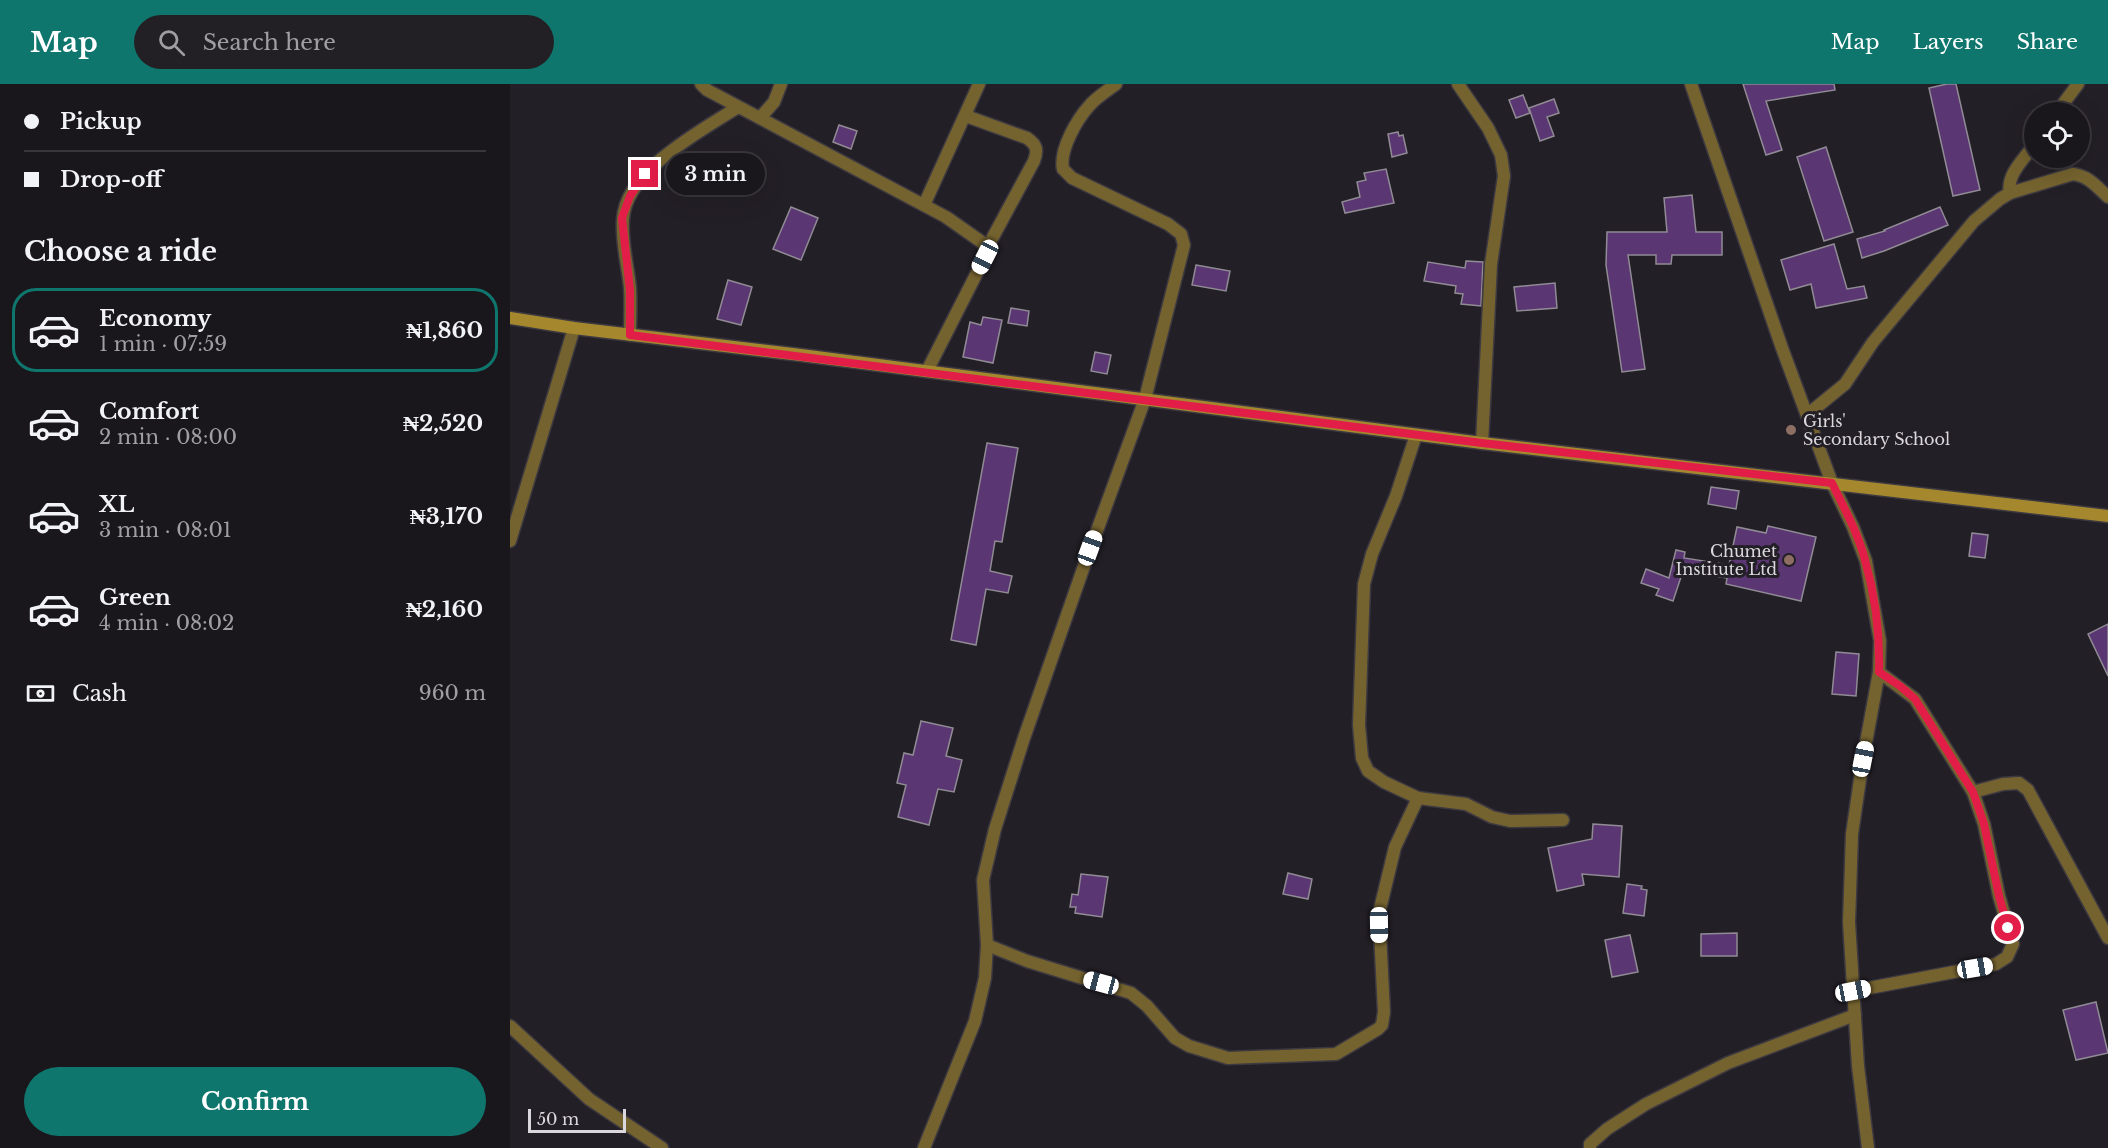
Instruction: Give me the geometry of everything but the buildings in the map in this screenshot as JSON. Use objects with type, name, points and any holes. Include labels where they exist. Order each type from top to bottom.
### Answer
[{"type":"main road","points":[[510,318],[1416,435],[2108,516]]},
{"type":"street","points":[[701,84],[707,90],[946,217],[983,243],[986,250]]},
{"type":"street","points":[[760,118],[774,102],[781,84]]},
{"type":"street","points":[[924,205],[979,84]]},
{"type":"street","points":[[924,1148],[975,1021],[985,978],[987,945],[983,880],[995,829],[1079,580],[1145,399],[1184,245],[1181,234],[1168,224],[1072,178],[1063,169],[1061,161],[1070,136],[1090,105],[1116,84]]},
{"type":"street","points":[[1458,84],[1488,128],[1501,155],[1504,176],[1491,264],[1482,443]]},
{"type":"street","points":[[1691,84],[1807,415],[1832,483],[1866,561],[1880,641],[1879,672],[1852,834],[1849,922],[1858,1066],[1868,1148]]},
{"type":"street","points":[[2064,102],[2078,84]]},
{"type":"street","points":[[630,335],[630,290],[622,218],[630,196],[645,174],[664,157],[738,106]]},
{"type":"street","points":[[927,371],[1037,151],[1035,143],[1027,138],[966,116]]},
{"type":"street","points":[[2010,193],[2008,185],[2010,177],[2024,158]]},
{"type":"street","points":[[1807,415],[1845,384],[1873,342],[1974,221],[2010,193],[2073,174],[2082,175],[2091,180],[2108,197]]},
{"type":"street","points":[[510,542],[574,328]]},
{"type":"street","points":[[1416,435],[1396,496],[1372,554],[1364,584],[1359,725],[1362,758],[1368,771],[1384,782],[1418,798],[1466,804],[1492,817],[1510,821],[1563,820]]},
{"type":"street","points":[[1853,991],[1996,964],[2007,957],[2013,944],[1999,896],[1984,824],[1973,792],[1915,699],[1879,672]]},
{"type":"street","points":[[1973,792],[2003,784],[2019,783],[2028,790],[2108,938]]},
{"type":"street","points":[[987,945],[1038,965],[1131,993],[1147,1006],[1175,1038],[1189,1046],[1227,1058],[1336,1054],[1378,1029],[1382,1024],[1384,1012],[1379,913],[1395,847],[1418,798]]},
{"type":"street","points":[[1590,1148],[1590,1144],[1617,1122],[1646,1104],[1718,1068],[1855,1015]]},
{"type":"street","points":[[510,1026],[590,1099],[662,1148]]},
{"type":"place","name":"Girls' Secondary School","points":[[1791,430]]},
{"type":"place","name":"Chumet Institute Ltd","points":[[1789,560]]},
{"type":"route","points":[[645,174],[630,196],[622,218],[630,290],[630,335],[1102,393],[1482,443],[1832,483],[1866,561],[1880,641],[1879,672],[1915,699],[1973,792],[1984,824],[2008,928]]}]
